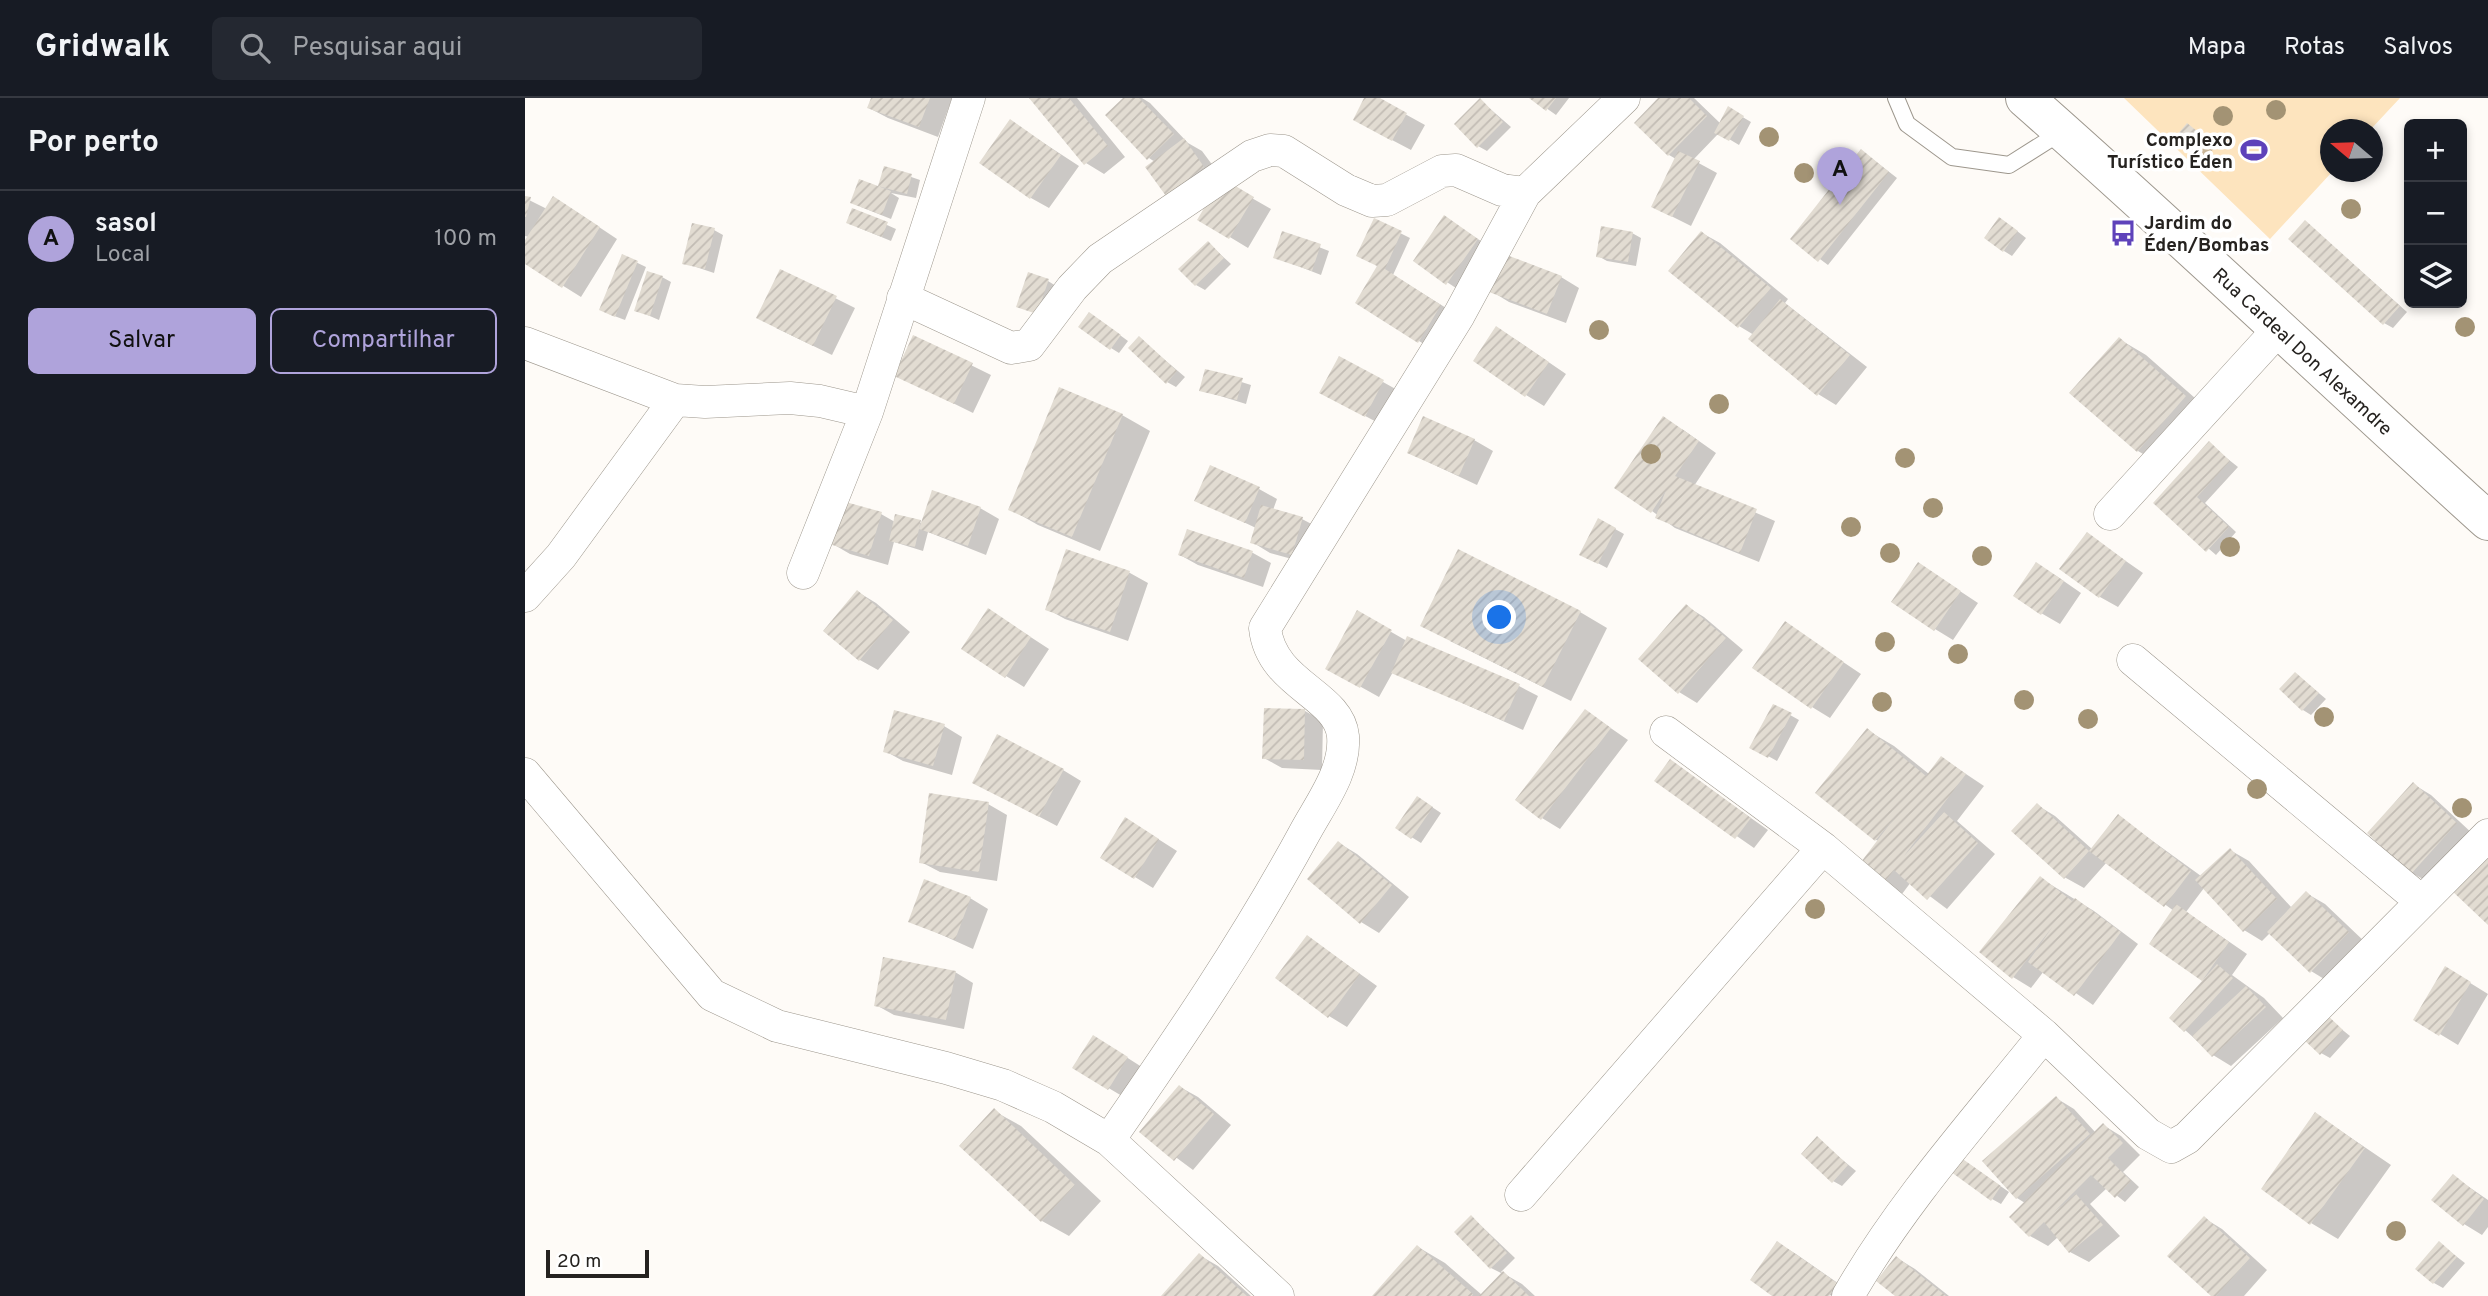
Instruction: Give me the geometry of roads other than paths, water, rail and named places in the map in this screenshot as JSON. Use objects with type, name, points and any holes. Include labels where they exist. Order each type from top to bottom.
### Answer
[{"type":"main road","name":"Rua Cardeal Don Alexamdre","points":[[2025,98],[2147,205],[2277,331],[2488,521]]},
{"type":"street","points":[[803,573],[867,412],[969,98]]},
{"type":"street","points":[[1109,1140],[1201,1007],[1274,889],[1342,764],[1343,734],[1325,705],[1279,667],[1267,645],[1265,628],[1459,315],[1525,194],[1624,98]]},
{"type":"street","points":[[903,298],[1011,348],[1029,345],[1072,288],[1100,259],[1252,156],[1270,150],[1283,151],[1346,190],[1372,201],[1387,200],[1442,171],[1449,170],[1456,170],[1502,190],[1525,194]]},
{"type":"street","points":[[2110,514],[2277,331]]},
{"type":"street","points":[[525,344],[675,400],[705,402],[790,398],[820,401],[867,412]]},
{"type":"street","points":[[525,596],[569,545],[675,400]]},
{"type":"street","points":[[2133,660],[2421,901]]},
{"type":"street","points":[[1666,732],[1823,848],[2044,1035],[2148,1134],[2171,1147],[2187,1138],[2488,835]]},
{"type":"street","points":[[530,793],[712,995],[777,1026],[1003,1085],[1053,1107],[1109,1140],[1278,1296]]},
{"type":"street","points":[[1521,1195],[1823,848]]},
{"type":"street","points":[[1848,1296],[1871,1256],[1912,1201],[2044,1035]]},
{"type":"lane","points":[[1896,98],[1907,124],[1952,157],[2009,165],[2063,131]]},
{"type":"place","name":"Complexo Turístico Éden","points":[[2254,150]]},
{"type":"place","name":"sasol","points":[[1840,205]]},
{"type":"place","name":"Jardim do Éden/Bombas","points":[[2123,233]]}]
